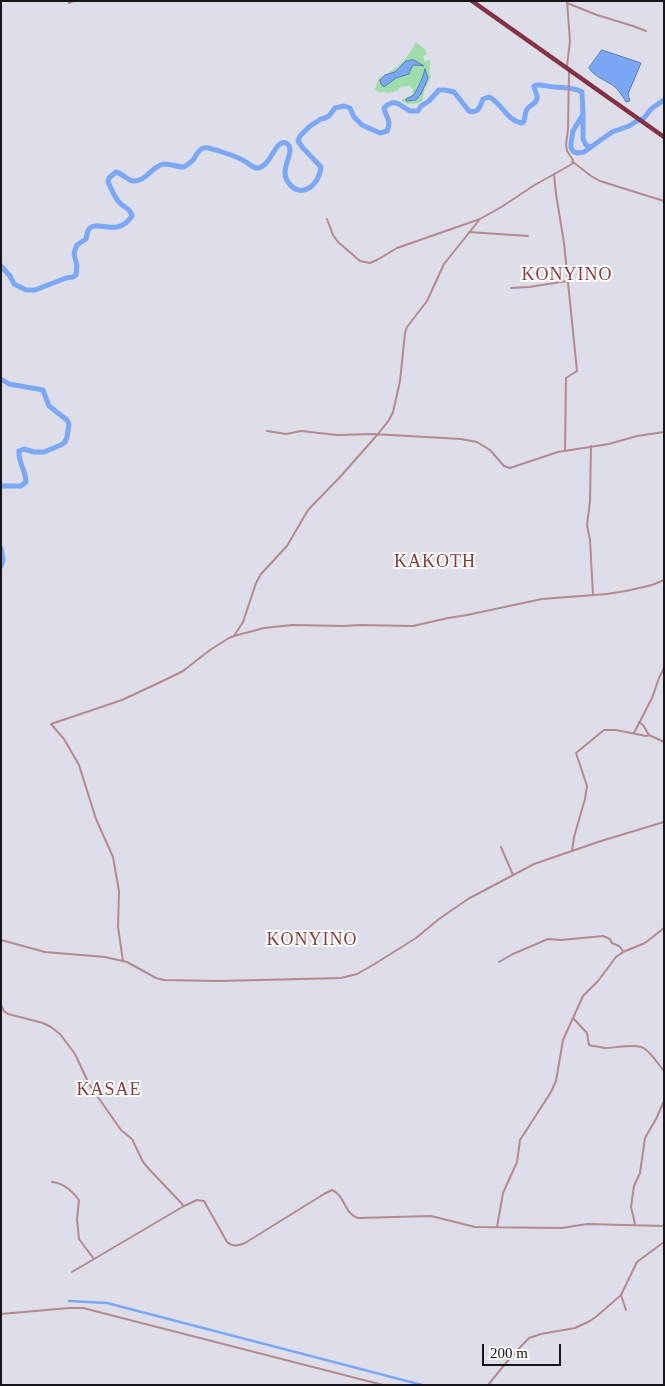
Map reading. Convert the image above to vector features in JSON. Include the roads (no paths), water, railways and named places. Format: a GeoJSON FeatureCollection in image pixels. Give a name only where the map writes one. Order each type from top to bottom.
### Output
{"type":"FeatureCollection","features":[{"type":"Feature","properties":{"kind":"highway"},"geometry":{"type":"LineString","coordinates":[[472,1],[664,137]]}},
{"type":"Feature","properties":{"kind":"street"},"geometry":{"type":"LineString","coordinates":[[69,3],[73,1]]}},
{"type":"Feature","properties":{"kind":"street"},"geometry":{"type":"LineString","coordinates":[[646,31],[597,15],[567,2],[570,41],[566,148],[573,162],[600,181],[664,201]]}},
{"type":"Feature","properties":{"kind":"street"},"geometry":{"type":"LineString","coordinates":[[327,219],[338,242],[360,261],[370,263],[398,248],[480,219],[573,162]]}},
{"type":"Feature","properties":{"kind":"street"},"geometry":{"type":"LineString","coordinates":[[554,175],[564,242],[577,371],[566,378],[565,451]]}},
{"type":"Feature","properties":{"kind":"street"},"geometry":{"type":"LineString","coordinates":[[234,636],[242,622],[261,574],[287,546],[308,510],[378,434],[393,412],[402,373],[403,340],[407,327],[427,300],[444,264],[480,219]]}},
{"type":"Feature","properties":{"kind":"street"},"geometry":{"type":"LineString","coordinates":[[469,232],[528,236]]}},
{"type":"Feature","properties":{"kind":"street"},"geometry":{"type":"LineString","coordinates":[[511,288],[567,281]]}},
{"type":"Feature","properties":{"kind":"street"},"geometry":{"type":"LineString","coordinates":[[267,431],[286,434],[301,430],[336,435],[378,434],[461,439],[477,442],[490,450],[504,466],[510,468],[552,454],[664,432]]}},
{"type":"Feature","properties":{"kind":"street"},"geometry":{"type":"LineString","coordinates":[[591,446],[590,501],[587,525],[590,540],[593,595]]}},
{"type":"Feature","properties":{"kind":"street"},"geometry":{"type":"LineString","coordinates":[[123,961],[118,927],[119,891],[113,857],[96,819],[79,765],[64,739],[51,724],[122,700],[183,671],[229,638],[264,628],[292,625],[413,626],[542,599],[626,591],[664,580]]}},
{"type":"Feature","properties":{"kind":"street"},"geometry":{"type":"LineString","coordinates":[[634,733],[652,698],[658,678],[664,668]]}},
{"type":"Feature","properties":{"kind":"street"},"geometry":{"type":"LineString","coordinates":[[639,722],[649,735]]}},
{"type":"Feature","properties":{"kind":"street"},"geometry":{"type":"LineString","coordinates":[[572,851],[574,835],[587,786],[576,753],[604,730],[649,735],[664,742]]}},
{"type":"Feature","properties":{"kind":"street"},"geometry":{"type":"LineString","coordinates":[[1,940],[45,952],[123,961],[156,978],[164,980],[219,981],[348,977],[402,948],[458,905],[534,864],[664,822]]}},
{"type":"Feature","properties":{"kind":"street"},"geometry":{"type":"LineString","coordinates":[[502,847],[512,875]]}},
{"type":"Feature","properties":{"kind":"street"},"geometry":{"type":"LineString","coordinates":[[497,1228],[504,1193],[517,1162],[520,1140],[556,1081],[562,1040],[583,996],[623,952],[645,943],[664,928]]}},
{"type":"Feature","properties":{"kind":"street"},"geometry":{"type":"LineString","coordinates":[[500,962],[513,954],[548,939],[561,940],[603,936],[610,939],[623,952]]}},
{"type":"Feature","properties":{"kind":"street"},"geometry":{"type":"LineString","coordinates":[[1,1005],[8,1014],[42,1023],[60,1034],[75,1054],[89,1084],[121,1130],[132,1139],[148,1170],[184,1206]]}},
{"type":"Feature","properties":{"kind":"street"},"geometry":{"type":"LineString","coordinates":[[573,1018],[587,1033],[589,1046],[607,1048],[622,1046],[641,1047],[654,1058],[664,1071]]}},
{"type":"Feature","properties":{"kind":"street"},"geometry":{"type":"LineString","coordinates":[[635,1224],[631,1207],[634,1186],[640,1173],[645,1138],[664,1101]]}},
{"type":"Feature","properties":{"kind":"street"},"geometry":{"type":"LineString","coordinates":[[52,1182],[57,1182],[73,1192],[79,1200],[77,1219],[79,1239],[94,1259]]}},
{"type":"Feature","properties":{"kind":"street"},"geometry":{"type":"LineString","coordinates":[[72,1272],[197,1200],[204,1201],[227,1242],[235,1246],[245,1243],[332,1190],[338,1193],[354,1217],[431,1216],[465,1226],[497,1228],[562,1228],[586,1224],[664,1226]]}},
{"type":"Feature","properties":{"kind":"street"},"geometry":{"type":"LineString","coordinates":[[488,1385],[529,1338],[582,1325],[596,1316],[621,1295],[637,1262],[664,1242]]}},
{"type":"Feature","properties":{"kind":"street"},"geometry":{"type":"LineString","coordinates":[[621,1295],[626,1310]]}},
{"type":"Feature","properties":{"kind":"street"},"geometry":{"type":"LineString","coordinates":[[1,1314],[83,1308],[383,1385]]}},
{"type":"Feature","properties":{"kind":"water"},"geometry":{"type":"Polygon","coordinates":[[[602,50],[641,63],[628,94],[630,101],[626,102],[614,87],[595,75],[589,68],[602,50]]]}},
{"type":"Feature","properties":{"kind":"water"},"geometry":{"type":"Polygon","coordinates":[[[414,60],[424,66],[412,66],[409,74],[396,78],[384,87],[381,84],[380,80],[385,75],[395,72],[406,61],[414,60]]]}},
{"type":"Feature","properties":{"kind":"water"},"geometry":{"type":"Polygon","coordinates":[[[425,69],[428,78],[421,94],[416,100],[406,101],[406,99],[414,95],[422,80],[425,69]]]}},
{"type":"Feature","properties":{"kind":"waterway"},"geometry":{"type":"LineString","coordinates":[[1,266],[14,284],[26,290],[35,290],[73,277],[76,275],[77,266],[75,250],[77,245],[86,239],[89,229],[94,226],[120,226],[126,223],[132,216],[130,211],[115,197],[108,182],[109,178],[116,172],[133,181],[142,179],[160,165],[184,167],[203,148],[232,155],[256,168],[265,164],[279,145],[286,143],[290,150],[285,171],[288,182],[293,188],[298,190],[309,188],[317,179],[321,167],[298,141],[300,136],[310,126],[329,116],[335,108],[344,106],[350,108],[354,117],[362,125],[380,133],[387,131],[389,121],[384,108],[391,103],[400,105],[410,111],[418,111],[439,90],[445,90],[454,92],[469,111],[472,112],[479,109],[483,99],[489,97],[498,103],[512,119],[522,123],[527,109],[537,99],[534,86],[572,88],[582,92],[583,114],[573,131],[571,143],[571,148],[574,152],[578,153],[584,152],[612,132],[644,118],[651,109],[664,100]]}},
{"type":"Feature","properties":{"kind":"waterway"},"geometry":{"type":"LineString","coordinates":[[583,117],[583,139],[586,145],[591,147]]}},
{"type":"Feature","properties":{"kind":"waterway"},"geometry":{"type":"LineString","coordinates":[[1,379],[9,384],[43,390],[49,406],[67,420],[69,424],[67,437],[61,445],[44,452],[24,449],[19,451],[26,482],[21,486],[1,486]]}},
{"type":"Feature","properties":{"kind":"waterway"},"geometry":{"type":"LineString","coordinates":[[1,548],[3,560],[1,566]]}},
{"type":"Feature","properties":{"kind":"waterway"},"geometry":{"type":"LineString","coordinates":[[69,1301],[107,1303],[422,1385]]}},
{"type":"Feature","properties":{"kind":"district","name":"KONYINO"},"geometry":{"type":"Point","coordinates":[567,275]}},
{"type":"Feature","properties":{"kind":"district","name":"KAKOTH"},"geometry":{"type":"Point","coordinates":[435,562]}},
{"type":"Feature","properties":{"kind":"district","name":"KONYINO"},"geometry":{"type":"Point","coordinates":[312,940]}},
{"type":"Feature","properties":{"kind":"district","name":"KASAE"},"geometry":{"type":"Point","coordinates":[109,1090]}}]}
